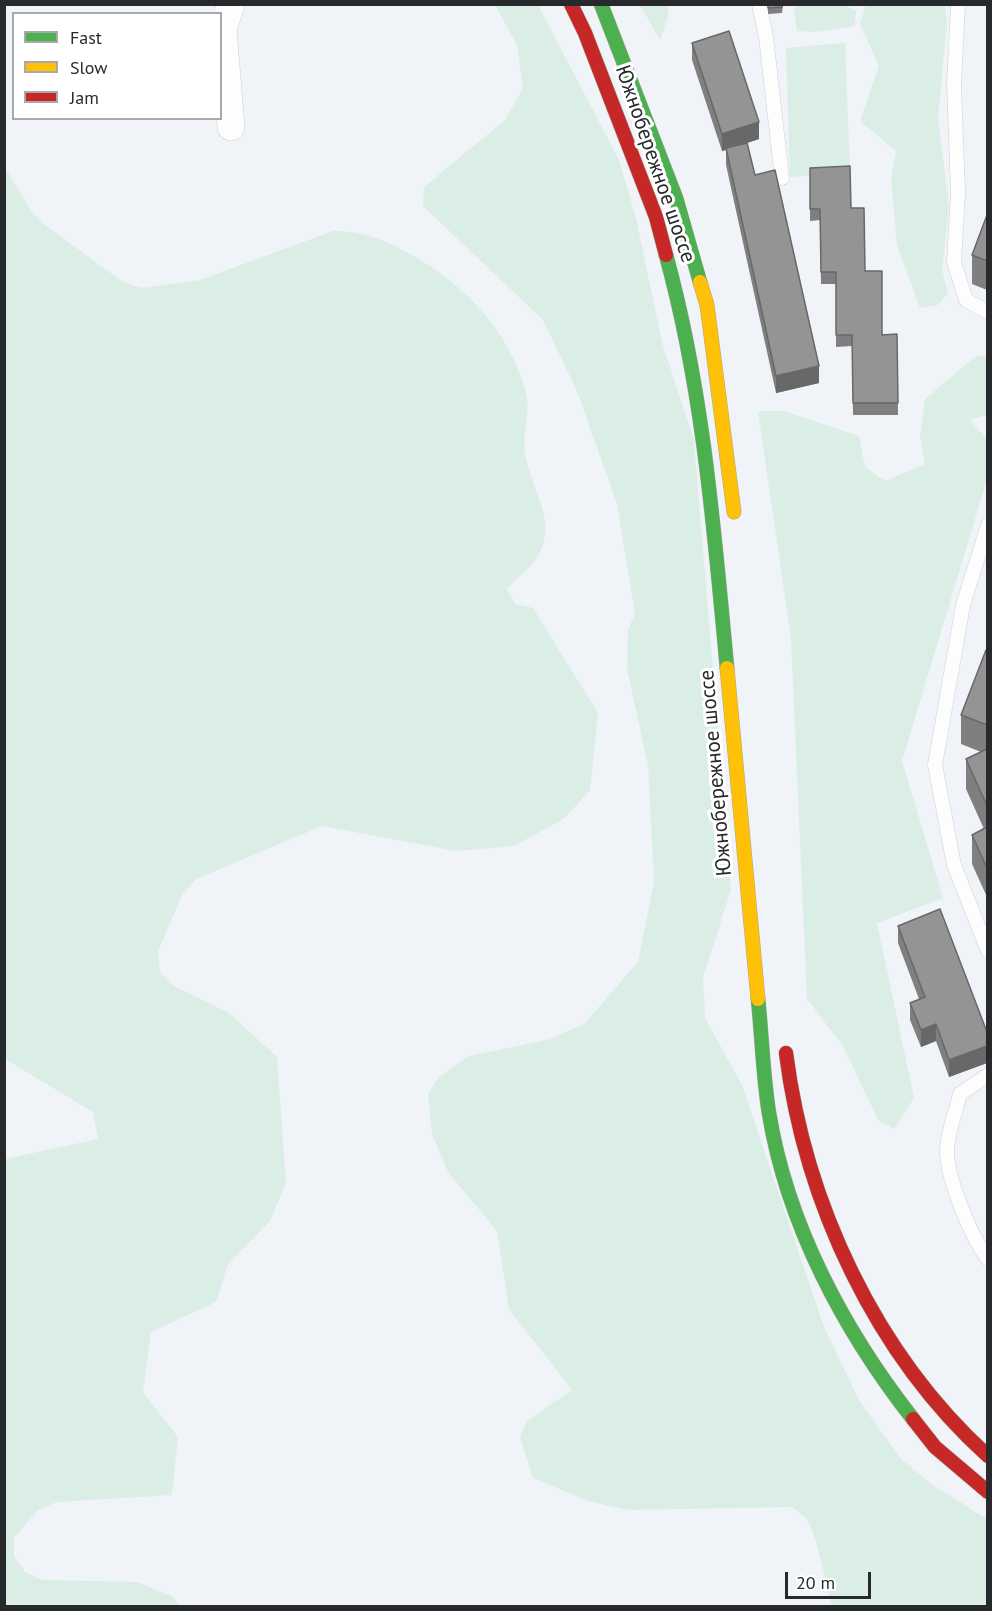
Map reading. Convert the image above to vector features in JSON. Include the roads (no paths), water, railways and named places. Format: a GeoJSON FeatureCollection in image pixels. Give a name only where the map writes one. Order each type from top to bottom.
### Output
{"type":"FeatureCollection","features":[{"type":"Feature","properties":{"kind":"highway","name":"Южнобережное шоссе"},"geometry":{"type":"LineString","coordinates":[[571,4],[585,33],[656,217],[686,324],[701,425],[720,593],[769,1113],[791,1202],[826,1284],[887,1386],[935,1447],[987,1492]]}},
{"type":"Feature","properties":{"kind":"highway","name":"Южнобережное шоссе"},"geometry":{"type":"LineString","coordinates":[[601,4],[676,198],[707,305],[722,406],[736,529]]}},
{"type":"Feature","properties":{"kind":"highway"},"geometry":{"type":"LineString","coordinates":[[784,1036],[790,1095],[812,1183],[848,1265],[908,1368],[955,1428],[987,1456]]}},
{"type":"Feature","properties":{"kind":"street"},"geometry":{"type":"LineString","coordinates":[[231,4],[223,30],[231,127]]}},
{"type":"Feature","properties":{"kind":"lane"},"geometry":{"type":"LineString","coordinates":[[759,4],[766,37],[782,178]]}},
{"type":"Feature","properties":{"kind":"lane"},"geometry":{"type":"LineString","coordinates":[[958,4],[954,84],[958,193],[954,262],[966,300],[987,312]]}},
{"type":"Feature","properties":{"kind":"lane"},"geometry":{"type":"LineString","coordinates":[[987,525],[963,605],[935,765],[954,865],[987,951]]}},
{"type":"Feature","properties":{"kind":"lane"},"geometry":{"type":"LineString","coordinates":[[987,1075],[960,1094],[947,1150],[957,1197],[975,1242],[987,1259]]}}]}
